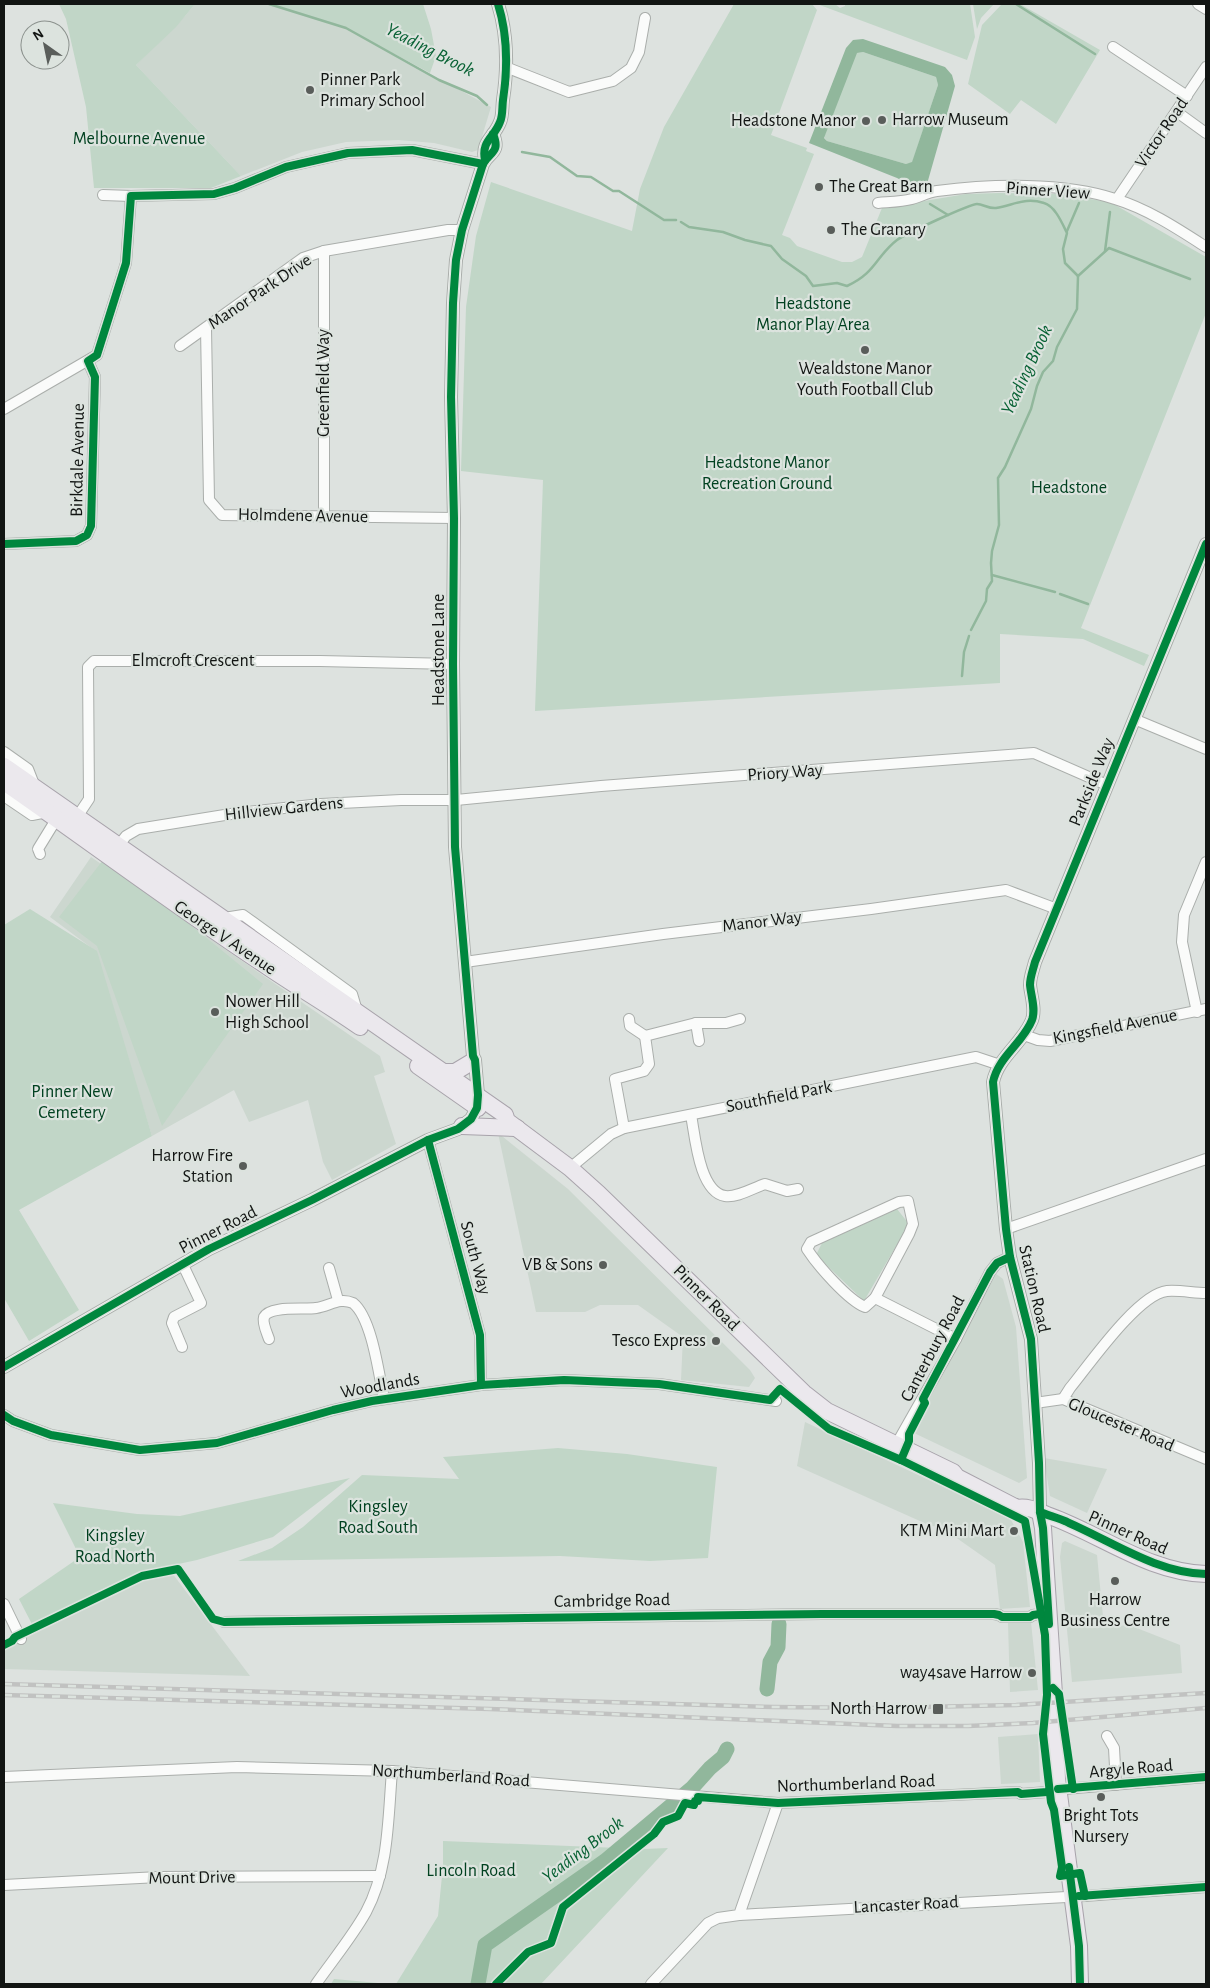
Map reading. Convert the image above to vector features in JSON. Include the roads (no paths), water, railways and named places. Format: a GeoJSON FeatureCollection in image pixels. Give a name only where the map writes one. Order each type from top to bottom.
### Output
{"type":"FeatureCollection","features":[{"type":"Feature","properties":{"kind":"main road","name":"George V Avenue"},"geometry":{"type":"LineString","coordinates":[[4,766],[224,918],[270,959],[357,1025],[473,1098]]}},
{"type":"Feature","properties":{"kind":"main road","name":"George V Avenue"},"geometry":{"type":"LineString","coordinates":[[4,782],[108,857],[358,1012],[445,1072],[473,1098]]}},
{"type":"Feature","properties":{"kind":"main road"},"geometry":{"type":"LineString","coordinates":[[445,1072],[455,1072],[471,1060]]}},
{"type":"Feature","properties":{"kind":"main road","name":"Pinner Road"},"geometry":{"type":"LineString","coordinates":[[473,1098],[504,1114],[512,1125],[570,1168],[626,1219],[804,1393],[827,1411],[953,1472],[957,1477],[1017,1508],[1032,1510],[1070,1523],[1147,1560],[1172,1569],[1206,1574]]}},
{"type":"Feature","properties":{"kind":"main road"},"geometry":{"type":"LineString","coordinates":[[457,1128],[512,1125]]}},
{"type":"Feature","properties":{"kind":"main road","name":"Station Road"},"geometry":{"type":"LineString","coordinates":[[1032,1510],[1043,1528],[1040,1614],[1054,1694],[1054,1789],[1073,1896],[1079,1946],[1080,1984]]}},
{"type":"Feature","properties":{"kind":"street","name":"Headstone Lane"},"geometry":{"type":"LineString","coordinates":[[473,1098],[465,962],[455,847],[454,518],[451,397],[453,303],[456,260],[462,230],[484,162],[492,155],[496,144],[494,134],[501,121],[508,68],[506,44],[498,4]]}},
{"type":"Feature","properties":{"kind":"street"},"geometry":{"type":"LineString","coordinates":[[1198,4],[1206,9]]}},
{"type":"Feature","properties":{"kind":"street"},"geometry":{"type":"LineString","coordinates":[[508,68],[569,92],[613,81],[631,68],[639,52],[645,18]]}},
{"type":"Feature","properties":{"kind":"street"},"geometry":{"type":"LineString","coordinates":[[1113,47],[1187,96]]}},
{"type":"Feature","properties":{"kind":"street","name":"Victor Road"},"geometry":{"type":"LineString","coordinates":[[1118,199],[1206,68]]}},
{"type":"Feature","properties":{"kind":"street"},"geometry":{"type":"LineString","coordinates":[[1177,112],[1206,133]]}},
{"type":"Feature","properties":{"kind":"street"},"geometry":{"type":"LineString","coordinates":[[104,195],[214,194],[235,188],[286,167],[348,153],[412,150],[484,162]]}},
{"type":"Feature","properties":{"kind":"street","name":"Pinner View"},"geometry":{"type":"LineString","coordinates":[[878,203],[912,199],[934,191],[1010,187],[1067,188],[1118,199],[1162,220],[1206,247]]}},
{"type":"Feature","properties":{"kind":"street"},"geometry":{"type":"LineString","coordinates":[[4,409],[97,355],[126,263],[131,196]]}},
{"type":"Feature","properties":{"kind":"street","name":"Manor Park Drive"},"geometry":{"type":"LineString","coordinates":[[180,346],[303,258],[324,251],[448,230],[462,230]]}},
{"type":"Feature","properties":{"kind":"street","name":"Greenfield Way"},"geometry":{"type":"LineString","coordinates":[[324,251],[324,516]]}},
{"type":"Feature","properties":{"kind":"street","name":"Holmdene Avenue"},"geometry":{"type":"LineString","coordinates":[[206,328],[209,500],[222,515],[454,518]]}},
{"type":"Feature","properties":{"kind":"street","name":"Birkdale Avenue"},"geometry":{"type":"LineString","coordinates":[[4,544],[76,542],[87,535],[92,526],[95,377],[88,360]]}},
{"type":"Feature","properties":{"kind":"street","name":"Parkside Way"},"geometry":{"type":"LineString","coordinates":[[1024,1035],[1034,1011],[1030,984],[1032,972],[1206,544]]}},
{"type":"Feature","properties":{"kind":"street","name":"Elmcroft Crescent"},"geometry":{"type":"LineString","coordinates":[[77,817],[89,799],[88,667],[94,661],[320,661],[453,664]]}},
{"type":"Feature","properties":{"kind":"street"},"geometry":{"type":"LineString","coordinates":[[1134,719],[1206,749]]}},
{"type":"Feature","properties":{"kind":"street","name":"George V Avenue"},"geometry":{"type":"LineString","coordinates":[[4,752],[28,769],[35,788]]}},
{"type":"Feature","properties":{"kind":"street","name":"Priory Way"},"geometry":{"type":"LineString","coordinates":[[456,800],[602,786],[1034,753],[1107,785]]}},
{"type":"Feature","properties":{"kind":"street","name":"George V Avenue"},"geometry":{"type":"LineString","coordinates":[[4,796],[32,815],[52,815]]}},
{"type":"Feature","properties":{"kind":"street","name":"Hillview Gardens"},"geometry":{"type":"LineString","coordinates":[[119,845],[126,836],[138,829],[237,813],[321,804],[401,800],[456,800]]}},
{"type":"Feature","properties":{"kind":"street"},"geometry":{"type":"LineString","coordinates":[[40,854],[38,849],[52,815]]}},
{"type":"Feature","properties":{"kind":"street"},"geometry":{"type":"LineString","coordinates":[[1202,1010],[1182,942],[1184,915],[1206,862]]}},
{"type":"Feature","properties":{"kind":"street","name":"Manor Way"},"geometry":{"type":"LineString","coordinates":[[465,962],[663,934],[871,909],[1006,890],[1057,910]]}},
{"type":"Feature","properties":{"kind":"street","name":"George V Avenue"},"geometry":{"type":"LineString","coordinates":[[224,918],[243,915],[352,994],[358,1012]]}},
{"type":"Feature","properties":{"kind":"street","name":"Kingsfield Avenue"},"geometry":{"type":"LineString","coordinates":[[1024,1035],[1038,1040],[1050,1041],[1202,1010]]}},
{"type":"Feature","properties":{"kind":"street"},"geometry":{"type":"LineString","coordinates":[[629,1019],[630,1026],[646,1036],[696,1023],[726,1023],[740,1019]]}},
{"type":"Feature","properties":{"kind":"street"},"geometry":{"type":"LineString","coordinates":[[696,1023],[699,1041]]}},
{"type":"Feature","properties":{"kind":"street","name":"Station Road"},"geometry":{"type":"LineString","coordinates":[[1024,1035],[1000,1065],[995,1073],[993,1082],[1010,1257],[1030,1328],[1035,1403],[1032,1510]]}},
{"type":"Feature","properties":{"kind":"street"},"geometry":{"type":"LineString","coordinates":[[624,1128],[615,1079],[644,1072],[649,1064],[646,1036]]}},
{"type":"Feature","properties":{"kind":"street","name":"Southfield Park"},"geometry":{"type":"LineString","coordinates":[[570,1168],[610,1134],[624,1128],[976,1057],[1000,1065]]}},
{"type":"Feature","properties":{"kind":"street"},"geometry":{"type":"LineString","coordinates":[[457,1128],[454,1125],[465,1114],[473,1098]]}},
{"type":"Feature","properties":{"kind":"street"},"geometry":{"type":"LineString","coordinates":[[690,1115],[703,1176],[714,1190],[723,1196],[734,1196],[765,1184],[787,1191],[798,1189]]}},
{"type":"Feature","properties":{"kind":"street","name":"Pinner Road"},"geometry":{"type":"LineString","coordinates":[[4,1367],[209,1249],[312,1200],[428,1140],[457,1128]]}},
{"type":"Feature","properties":{"kind":"street","name":"South Way"},"geometry":{"type":"LineString","coordinates":[[428,1140],[480,1335],[481,1385]]}},
{"type":"Feature","properties":{"kind":"street"},"geometry":{"type":"LineString","coordinates":[[1006,1229],[1206,1159]]}},
{"type":"Feature","properties":{"kind":"street"},"geometry":{"type":"LineString","coordinates":[[908,1201],[913,1224],[875,1298],[866,1307],[856,1303],[807,1249],[810,1242],[899,1202],[908,1201]]}},
{"type":"Feature","properties":{"kind":"street","name":"Canterbury Road"},"geometry":{"type":"LineString","coordinates":[[896,1445],[956,1339],[990,1272],[997,1262],[1010,1257]]}},
{"type":"Feature","properties":{"kind":"street"},"geometry":{"type":"LineString","coordinates":[[182,1348],[172,1322],[174,1317],[201,1303],[183,1265]]}},
{"type":"Feature","properties":{"kind":"street"},"geometry":{"type":"LineString","coordinates":[[329,1268],[338,1300]]}},
{"type":"Feature","properties":{"kind":"street"},"geometry":{"type":"LineString","coordinates":[[1063,1399],[1125,1320],[1153,1296],[1166,1291],[1206,1293]]}},
{"type":"Feature","properties":{"kind":"street"},"geometry":{"type":"LineString","coordinates":[[875,1298],[956,1339]]}},
{"type":"Feature","properties":{"kind":"street"},"geometry":{"type":"LineString","coordinates":[[269,1339],[263,1322],[269,1312],[285,1309],[316,1308],[338,1300],[348,1301],[357,1306],[366,1324],[384,1399]]}},
{"type":"Feature","properties":{"kind":"street","name":"Woodlands"},"geometry":{"type":"LineString","coordinates":[[4,1415],[13,1421],[51,1434],[140,1450],[216,1444],[333,1410],[384,1399],[481,1385],[564,1380],[659,1384],[762,1393],[776,1401]]}},
{"type":"Feature","properties":{"kind":"street","name":"Gloucester Road"},"geometry":{"type":"LineString","coordinates":[[1035,1403],[1063,1399],[1206,1459]]}},
{"type":"Feature","properties":{"kind":"street"},"geometry":{"type":"LineString","coordinates":[[4,1604],[21,1639]]}},
{"type":"Feature","properties":{"kind":"street","name":"Cambridge Road"},"geometry":{"type":"LineString","coordinates":[[224,1622],[822,1614],[999,1615],[1002,1617],[1030,1618],[1040,1614]]}},
{"type":"Feature","properties":{"kind":"street"},"geometry":{"type":"LineString","coordinates":[[1107,1736],[1114,1748],[1116,1785]]}},
{"type":"Feature","properties":{"kind":"street","name":"Northumberland Road"},"geometry":{"type":"LineString","coordinates":[[4,1777],[237,1767],[392,1771],[778,1803],[1018,1792],[1020,1789],[1054,1789]]}},
{"type":"Feature","properties":{"kind":"street"},"geometry":{"type":"LineString","coordinates":[[316,1984],[366,1912],[380,1876],[385,1853],[392,1771]]}},
{"type":"Feature","properties":{"kind":"street","name":"Argyle Road"},"geometry":{"type":"LineString","coordinates":[[1054,1789],[1206,1777]]}},
{"type":"Feature","properties":{"kind":"street"},"geometry":{"type":"LineString","coordinates":[[740,1914],[778,1803]]}},
{"type":"Feature","properties":{"kind":"street","name":"Mount Drive"},"geometry":{"type":"LineString","coordinates":[[4,1885],[159,1877],[380,1876]]}},
{"type":"Feature","properties":{"kind":"street","name":"Lancaster Road"},"geometry":{"type":"LineString","coordinates":[[651,1984],[708,1923],[718,1918],[740,1914],[1206,1887]]}},
{"type":"Feature","properties":{"kind":"waterway","name":"Yeading Brook"},"geometry":{"type":"LineString","coordinates":[[269,4],[346,28],[439,80],[477,96],[487,105]]}},
{"type":"Feature","properties":{"kind":"waterway"},"geometry":{"type":"LineString","coordinates":[[1016,4],[1095,54]]}},
{"type":"Feature","properties":{"kind":"waterway","name":"Yeading Brook"},"geometry":{"type":"LineString","coordinates":[[522,152],[550,157],[577,176],[591,177],[613,191],[619,191],[664,220],[676,220]]}},
{"type":"Feature","properties":{"kind":"waterway","name":"Yeading Brook"},"geometry":{"type":"LineString","coordinates":[[681,222],[689,227],[723,232],[745,240],[771,246],[782,259],[806,276],[813,286],[837,283],[847,286],[864,276],[897,240],[972,205],[979,204],[996,208],[1020,202],[1037,201],[1048,205],[1055,211],[1067,233],[1063,249],[1065,263],[1078,276],[1077,309],[1057,347],[1053,361],[1043,372],[1031,409],[1005,467],[998,478],[999,525],[992,551],[992,581],[987,589],[986,601],[971,630]]}},
{"type":"Feature","properties":{"kind":"waterway"},"geometry":{"type":"LineString","coordinates":[[1067,231],[1079,203]]}},
{"type":"Feature","properties":{"kind":"waterway","name":"Yeading Brook"},"geometry":{"type":"LineString","coordinates":[[930,204],[948,215]]}},
{"type":"Feature","properties":{"kind":"waterway"},"geometry":{"type":"LineString","coordinates":[[1105,251],[1110,212]]}},
{"type":"Feature","properties":{"kind":"waterway"},"geometry":{"type":"LineString","coordinates":[[1078,276],[1109,248],[1190,279]]}},
{"type":"Feature","properties":{"kind":"waterway"},"geometry":{"type":"LineString","coordinates":[[992,575],[1055,592]]}},
{"type":"Feature","properties":{"kind":"waterway"},"geometry":{"type":"LineString","coordinates":[[1060,594],[1088,604]]}},
{"type":"Feature","properties":{"kind":"waterway","name":"Yeading Brook"},"geometry":{"type":"LineString","coordinates":[[962,676],[964,652],[969,636]]}},
{"type":"Feature","properties":{"kind":"waterway","name":"Yeading Brook"},"geometry":{"type":"LineString","coordinates":[[767,1689],[770,1662],[778,1647],[779,1624]]}},
{"type":"Feature","properties":{"kind":"waterway","name":"Yeading Brook"},"geometry":{"type":"LineString","coordinates":[[478,1984],[485,1945],[605,1861],[692,1788],[723,1757],[727,1749]]}},
{"type":"Feature","properties":{"kind":"railway"},"geometry":{"type":"LineString","coordinates":[[4,1684],[774,1707],[877,1708],[1016,1705],[1206,1693]]}},
{"type":"Feature","properties":{"kind":"railway"},"geometry":{"type":"LineString","coordinates":[[4,1695],[490,1709],[897,1726],[968,1726],[1033,1723],[1206,1708]]}},
{"type":"Feature","properties":{"kind":"place","name":"Pinner Park Primary School"},"geometry":{"type":"Point","coordinates":[310,90]}},
{"type":"Feature","properties":{"kind":"place","name":"Harrow Museum"},"geometry":{"type":"Point","coordinates":[882,120]}},
{"type":"Feature","properties":{"kind":"place","name":"Headstone Manor"},"geometry":{"type":"Point","coordinates":[866,121]}},
{"type":"Feature","properties":{"kind":"place","name":"The Great Barn"},"geometry":{"type":"Point","coordinates":[819,187]}},
{"type":"Feature","properties":{"kind":"place","name":"The Granary"},"geometry":{"type":"Point","coordinates":[831,230]}},
{"type":"Feature","properties":{"kind":"place","name":"Wealdstone Manor Youth Football Club"},"geometry":{"type":"Point","coordinates":[865,350]}},
{"type":"Feature","properties":{"kind":"place","name":"Nower Hill High School"},"geometry":{"type":"Point","coordinates":[215,1012]}},
{"type":"Feature","properties":{"kind":"place","name":"Harrow Fire Station"},"geometry":{"type":"Point","coordinates":[243,1166]}},
{"type":"Feature","properties":{"kind":"place","name":"VB & Sons"},"geometry":{"type":"Point","coordinates":[603,1265]}},
{"type":"Feature","properties":{"kind":"place","name":"Tesco Express"},"geometry":{"type":"Point","coordinates":[716,1341]}},
{"type":"Feature","properties":{"kind":"place","name":"KTM Mini Mart"},"geometry":{"type":"Point","coordinates":[1014,1531]}},
{"type":"Feature","properties":{"kind":"place","name":"Harrow Business Centre"},"geometry":{"type":"Point","coordinates":[1115,1581]}},
{"type":"Feature","properties":{"kind":"place","name":"way4save Harrow"},"geometry":{"type":"Point","coordinates":[1032,1673]}},
{"type":"Feature","properties":{"kind":"place","name":"North Harrow"},"geometry":{"type":"Point","coordinates":[938,1709]}},
{"type":"Feature","properties":{"kind":"place","name":"Bright Tots Nursery"},"geometry":{"type":"Point","coordinates":[1101,1797]}},
{"type":"Feature","properties":{"kind":"park label","name":"Melbourne Avenue"},"geometry":{"type":"Point","coordinates":[139,139]}},
{"type":"Feature","properties":{"kind":"park label","name":"Headstone Manor Play Area"},"geometry":{"type":"Point","coordinates":[813,314]}},
{"type":"Feature","properties":{"kind":"park label","name":"Headstone Manor Recreation Ground"},"geometry":{"type":"Point","coordinates":[767,473]}},
{"type":"Feature","properties":{"kind":"park label","name":"Headstone"},"geometry":{"type":"Point","coordinates":[1069,488]}},
{"type":"Feature","properties":{"kind":"park label","name":"Pinner New Cemetery"},"geometry":{"type":"Point","coordinates":[72,1102]}},
{"type":"Feature","properties":{"kind":"park label","name":"Kingsley Road South"},"geometry":{"type":"Point","coordinates":[378,1517]}},
{"type":"Feature","properties":{"kind":"park label","name":"Kingsley Road North"},"geometry":{"type":"Point","coordinates":[115,1546]}},
{"type":"Feature","properties":{"kind":"park label","name":"Lincoln Road"},"geometry":{"type":"Point","coordinates":[471,1871]}}]}
